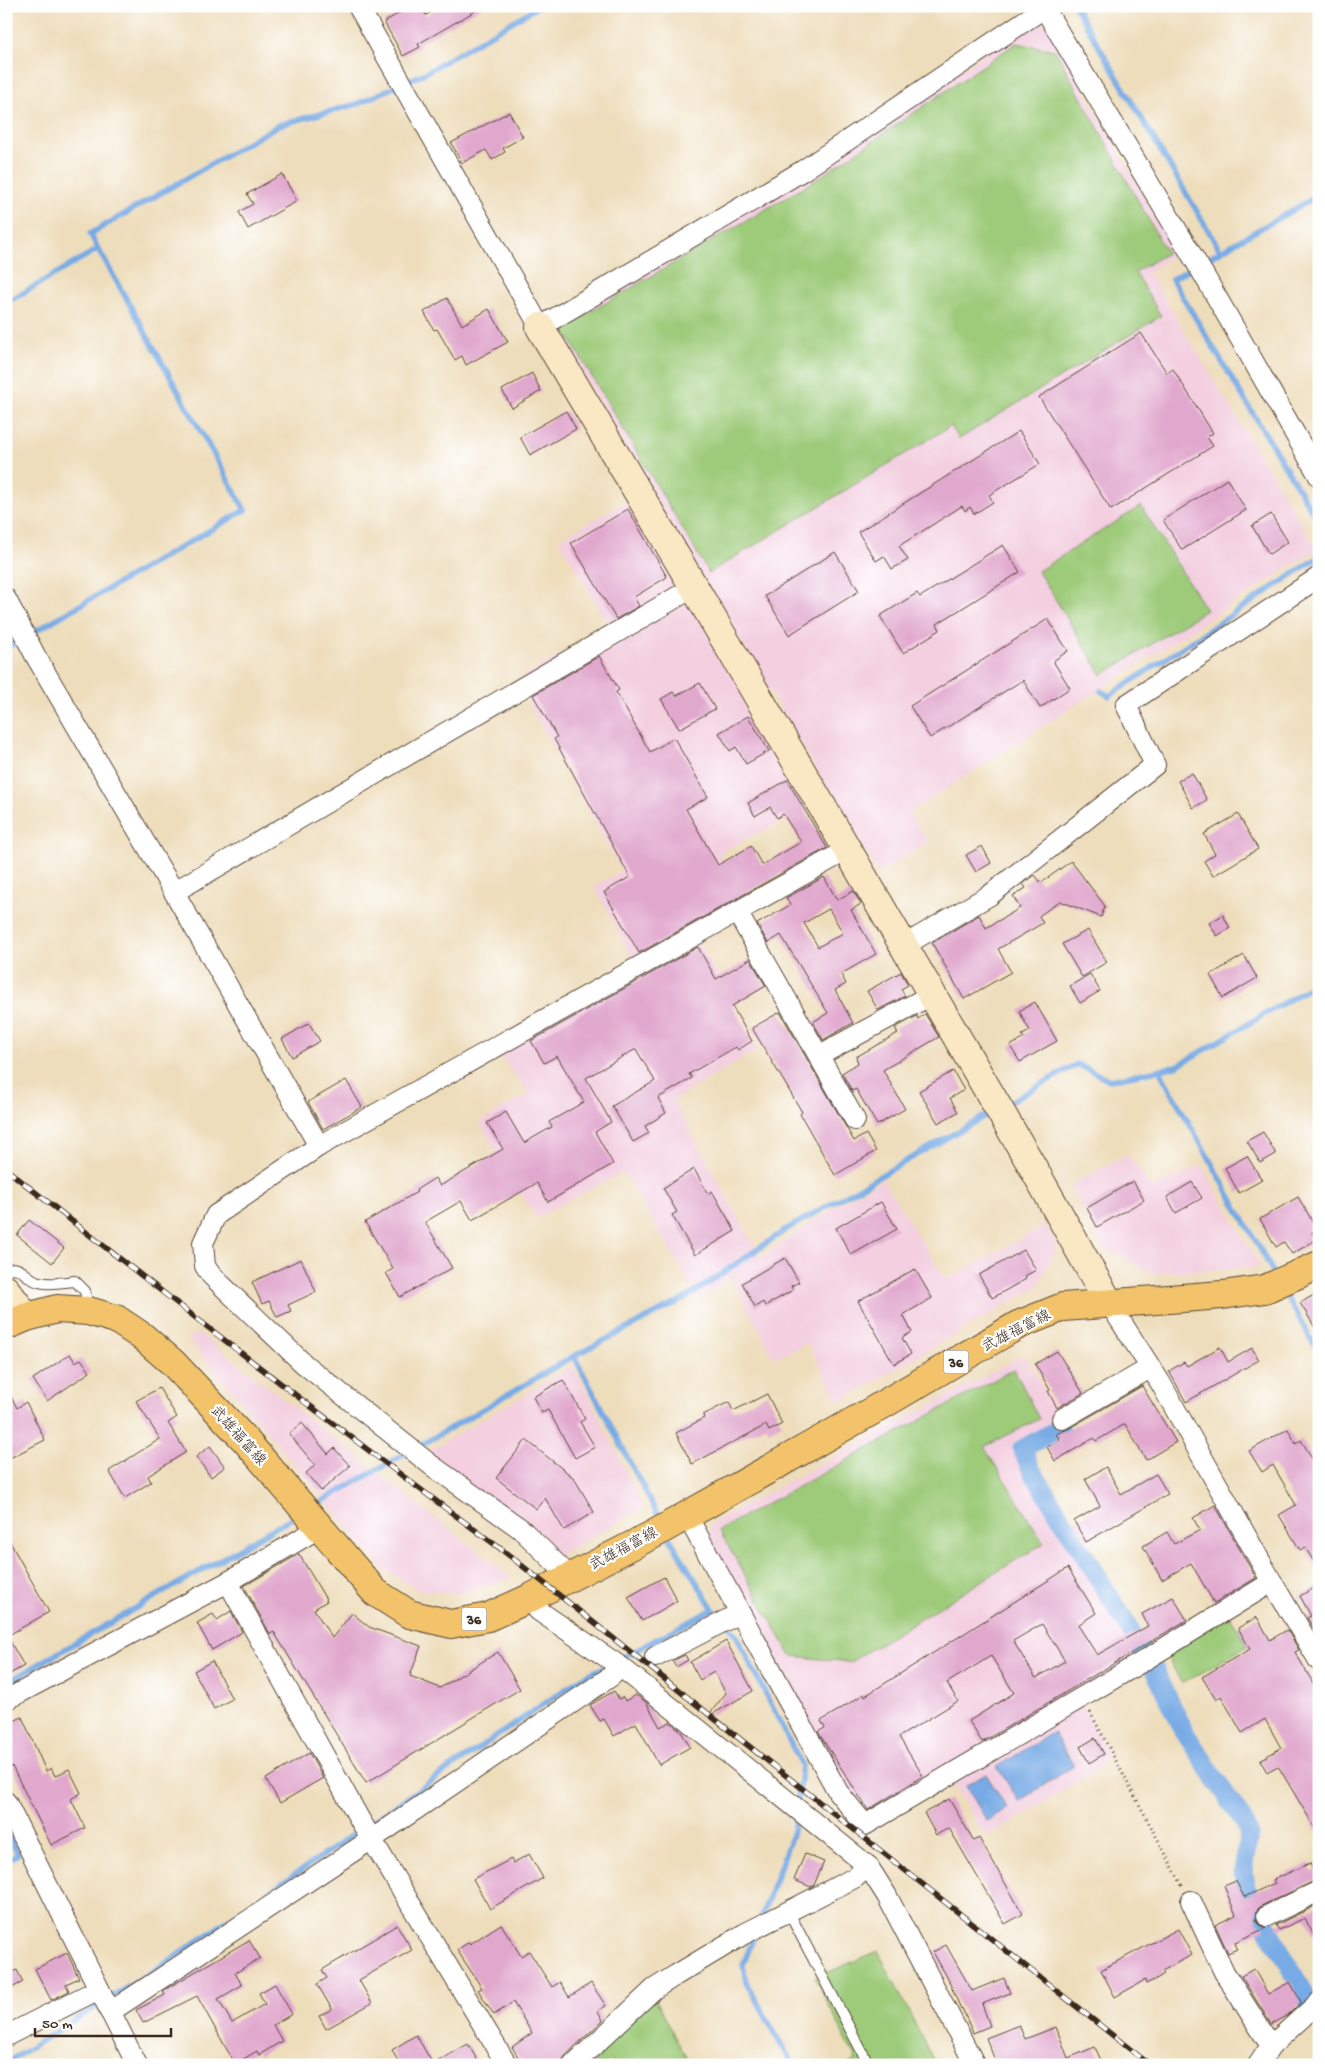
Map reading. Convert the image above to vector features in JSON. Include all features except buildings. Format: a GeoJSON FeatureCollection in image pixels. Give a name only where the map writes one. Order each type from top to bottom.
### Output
{"type":"FeatureCollection","features":[{"type":"Feature","properties":{"kind":"main road","name":"武雄福富線"},"geometry":{"type":"LineString","coordinates":[[16,1321],[57,1309],[88,1310],[116,1319],[143,1337],[173,1363],[246,1441],[375,1592],[409,1614],[451,1624],[488,1617],[528,1599],[671,1523],[872,1411],[1018,1326],[1063,1307],[1277,1284],[1319,1264]]}},
{"type":"Feature","properties":{"kind":"street"},"geometry":{"type":"LineString","coordinates":[[358,6],[540,327],[694,587],[1109,1303],[1155,1375],[1319,1661]]}},
{"type":"Feature","properties":{"kind":"street"},"geometry":{"type":"LineString","coordinates":[[540,327],[802,171],[1045,7],[1205,277],[1319,476]]}},
{"type":"Feature","properties":{"kind":"street"},"geometry":{"type":"LineString","coordinates":[[903,946],[990,895],[1155,765],[1126,705],[1319,577]]}},
{"type":"Feature","properties":{"kind":"street"},"geometry":{"type":"LineString","coordinates":[[174,892],[694,587]]}},
{"type":"Feature","properties":{"kind":"street"},"geometry":{"type":"LineString","coordinates":[[6,599],[26,637],[319,1146]]}},
{"type":"Feature","properties":{"kind":"street"},"geometry":{"type":"LineString","coordinates":[[570,1576],[521,1529],[431,1464],[304,1364],[211,1275],[205,1266],[203,1243],[216,1215],[319,1146],[847,850]]}},
{"type":"Feature","properties":{"kind":"street"},"geometry":{"type":"LineString","coordinates":[[737,912],[820,1055],[854,1120]]}},
{"type":"Feature","properties":{"kind":"street"},"geometry":{"type":"LineString","coordinates":[[820,1055],[931,994]]}},
{"type":"Feature","properties":{"kind":"street"},"geometry":{"type":"LineString","coordinates":[[6,1290],[16,1321]]}},
{"type":"Feature","properties":{"kind":"street"},"geometry":{"type":"LineString","coordinates":[[1062,1419],[1155,1375]]}},
{"type":"Feature","properties":{"kind":"street"},"geometry":{"type":"LineString","coordinates":[[6,1700],[228,1582],[312,1518]]}},
{"type":"Feature","properties":{"kind":"street"},"geometry":{"type":"LineString","coordinates":[[671,1523],[736,1614],[838,1792],[865,1825],[1140,1663],[1272,1582]]}},
{"type":"Feature","properties":{"kind":"street"},"geometry":{"type":"LineString","coordinates":[[228,1582],[507,2065]]}},
{"type":"Feature","properties":{"kind":"street"},"geometry":{"type":"LineString","coordinates":[[528,1599],[539,1611],[614,1662],[868,1866],[887,1896],[975,2065]]}},
{"type":"Feature","properties":{"kind":"street"},"geometry":{"type":"LineString","coordinates":[[655,1657],[736,1614]]}},
{"type":"Feature","properties":{"kind":"street"},"geometry":{"type":"LineString","coordinates":[[6,2036],[105,2001],[372,1832],[610,1677],[614,1662]]}},
{"type":"Feature","properties":{"kind":"street"},"geometry":{"type":"LineString","coordinates":[[6,1802],[137,2065]]}},
{"type":"Feature","properties":{"kind":"street"},"geometry":{"type":"LineString","coordinates":[[573,2065],[654,1989],[744,1934],[856,1877],[868,1866]]}},
{"type":"Feature","properties":{"kind":"street"},"geometry":{"type":"LineString","coordinates":[[1267,1916],[1319,1891]]}},
{"type":"Feature","properties":{"kind":"street"},"geometry":{"type":"LineString","coordinates":[[1191,1901],[1224,1972],[1271,2046]]}},
{"type":"Feature","properties":{"kind":"street"},"geometry":{"type":"LineString","coordinates":[[1258,2065],[1271,2046],[1312,2008]]}},
{"type":"Feature","properties":{"kind":"lane"},"geometry":{"type":"LineString","coordinates":[[6,1270],[12,1267],[20,1269],[35,1281],[44,1283],[75,1281],[85,1291],[88,1310]]}},
{"type":"Feature","properties":{"kind":"lane"},"geometry":{"type":"LineString","coordinates":[[780,1916],[869,2065]]}},
{"type":"Feature","properties":{"kind":"path"},"geometry":{"type":"LineString","coordinates":[[1082,1697],[1191,1901]]}},
{"type":"Feature","properties":{"kind":"shaded area"},"geometry":{"type":"Polygon","coordinates":[[[1036,22],[1047,24],[1176,253],[1148,272],[1317,549],[909,813],[928,842],[878,873],[554,326],[1036,22]]]}},
{"type":"Feature","properties":{"kind":"shaded area"},"geometry":{"type":"Polygon","coordinates":[[[631,499],[811,806],[719,853],[745,901],[693,931],[758,1049],[673,1100],[760,1257],[843,1202],[883,1180],[946,1280],[1046,1225],[1057,1246],[1038,1286],[839,1402],[808,1343],[774,1358],[731,1277],[699,1299],[623,1172],[536,1218],[479,1122],[529,1094],[492,1044],[636,963],[594,887],[622,871],[516,681],[609,626],[559,539],[631,499]]]}},
{"type":"Feature","properties":{"kind":"shaded area"},"geometry":{"type":"Polygon","coordinates":[[[1128,1155],[1152,1188],[1202,1165],[1260,1267],[1152,1273],[1102,1247],[1070,1185],[1128,1155]]]}},
{"type":"Feature","properties":{"kind":"shaded area"},"geometry":{"type":"Polygon","coordinates":[[[199,1333],[512,1578],[459,1594],[417,1590],[384,1569],[188,1339],[199,1333]]]}},
{"type":"Feature","properties":{"kind":"shaded area"},"geometry":{"type":"Polygon","coordinates":[[[1024,1355],[1063,1421],[1018,1448],[1028,1470],[1142,1657],[1078,1697],[1109,1754],[1098,1769],[986,1838],[946,1772],[868,1818],[846,1789],[708,1536],[712,1523],[1024,1355]]]}},
{"type":"Feature","properties":{"kind":"shaded area"},"geometry":{"type":"Polygon","coordinates":[[[573,1366],[644,1507],[555,1557],[429,1451],[573,1366]]]}},
{"type":"Feature","properties":{"kind":"green space"},"geometry":{"type":"Polygon","coordinates":[[[1016,43],[1055,50],[1167,253],[1135,272],[1161,316],[959,439],[951,426],[709,573],[563,328],[814,181],[1016,43]]]}},
{"type":"Feature","properties":{"kind":"green space"},"geometry":{"type":"Polygon","coordinates":[[[1141,506],[1206,610],[1102,675],[1038,571],[1141,506]]]}},
{"type":"Feature","properties":{"kind":"green space"},"geometry":{"type":"Polygon","coordinates":[[[1014,1369],[1039,1419],[984,1447],[1044,1543],[850,1662],[791,1656],[719,1530],[1014,1369]]]}},
{"type":"Feature","properties":{"kind":"green space"},"geometry":{"type":"Polygon","coordinates":[[[1230,1615],[1248,1646],[1182,1684],[1165,1652],[1230,1615]]]}},
{"type":"Feature","properties":{"kind":"green space"},"geometry":{"type":"Polygon","coordinates":[[[878,1951],[936,2065],[847,2065],[856,2060],[815,1978],[878,1951]]]}},
{"type":"Feature","properties":{"kind":"green space"},"geometry":{"type":"Polygon","coordinates":[[[655,1998],[690,2065],[613,2065],[610,2060],[604,2065],[598,2065],[592,2056],[655,1998]]]}},
{"type":"Feature","properties":{"kind":"water"},"geometry":{"type":"Polygon","coordinates":[[[1053,1732],[1074,1766],[1019,1801],[997,1767],[1053,1732]]]}},
{"type":"Feature","properties":{"kind":"water"},"geometry":{"type":"Polygon","coordinates":[[[986,1774],[1007,1808],[987,1821],[966,1786],[986,1774]]]}},
{"type":"Feature","properties":{"kind":"waterway"},"geometry":{"type":"LineString","coordinates":[[6,648],[245,510],[90,234],[279,125],[357,104],[425,73],[539,6]]}},
{"type":"Feature","properties":{"kind":"waterway"},"geometry":{"type":"LineString","coordinates":[[1075,6],[1221,252]]}},
{"type":"Feature","properties":{"kind":"waterway"},"geometry":{"type":"LineString","coordinates":[[1319,195],[1172,279],[1319,523]]}},
{"type":"Feature","properties":{"kind":"waterway"},"geometry":{"type":"LineString","coordinates":[[6,303],[98,249]]}},
{"type":"Feature","properties":{"kind":"waterway"},"geometry":{"type":"LineString","coordinates":[[1101,691],[1109,696],[1319,557]]}},
{"type":"Feature","properties":{"kind":"waterway"},"geometry":{"type":"LineString","coordinates":[[1005,1105],[1077,1064],[1110,1080],[1177,1066],[1319,982]]}},
{"type":"Feature","properties":{"kind":"waterway"},"geometry":{"type":"LineString","coordinates":[[1159,1070],[1276,1277]]}},
{"type":"Feature","properties":{"kind":"waterway"},"geometry":{"type":"LineString","coordinates":[[661,1521],[574,1356],[686,1298],[787,1229],[992,1112]]}},
{"type":"Feature","properties":{"kind":"waterway"},"geometry":{"type":"LineString","coordinates":[[1283,1290],[1319,1353]]}},
{"type":"Feature","properties":{"kind":"waterway"},"geometry":{"type":"LineString","coordinates":[[416,1448],[574,1356]]}},
{"type":"Feature","properties":{"kind":"waterway"},"geometry":{"type":"LineString","coordinates":[[1060,1428],[1022,1449],[1031,1469],[1152,1665],[1185,1733],[1243,1820],[1249,1834],[1243,1872],[1245,1886],[1319,2021]]}},
{"type":"Feature","properties":{"kind":"waterway"},"geometry":{"type":"LineString","coordinates":[[312,1507],[408,1452]]}},
{"type":"Feature","properties":{"kind":"waterway"},"geometry":{"type":"LineString","coordinates":[[6,1683],[299,1514]]}},
{"type":"Feature","properties":{"kind":"waterway"},"geometry":{"type":"LineString","coordinates":[[667,1534],[713,1609],[735,1633],[802,1766],[797,1802]]}},
{"type":"Feature","properties":{"kind":"waterway"},"geometry":{"type":"LineString","coordinates":[[618,1660],[713,1609]]}},
{"type":"Feature","properties":{"kind":"waterway"},"geometry":{"type":"LineString","coordinates":[[6,2063],[163,1965],[583,1677],[610,1664]]}},
{"type":"Feature","properties":{"kind":"waterway"},"geometry":{"type":"LineString","coordinates":[[761,1918],[793,1832],[796,1814]]}},
{"type":"Feature","properties":{"kind":"waterway"},"geometry":{"type":"LineString","coordinates":[[6,1831],[18,1854],[6,1862]]}},
{"type":"Feature","properties":{"kind":"waterway"},"geometry":{"type":"LineString","coordinates":[[755,1934],[743,1965],[746,1982],[793,2065]]}},
{"type":"Feature","properties":{"kind":"railway"},"geometry":{"type":"LineString","coordinates":[[6,1169],[128,1266],[501,1549],[1150,2065]]}}]}
